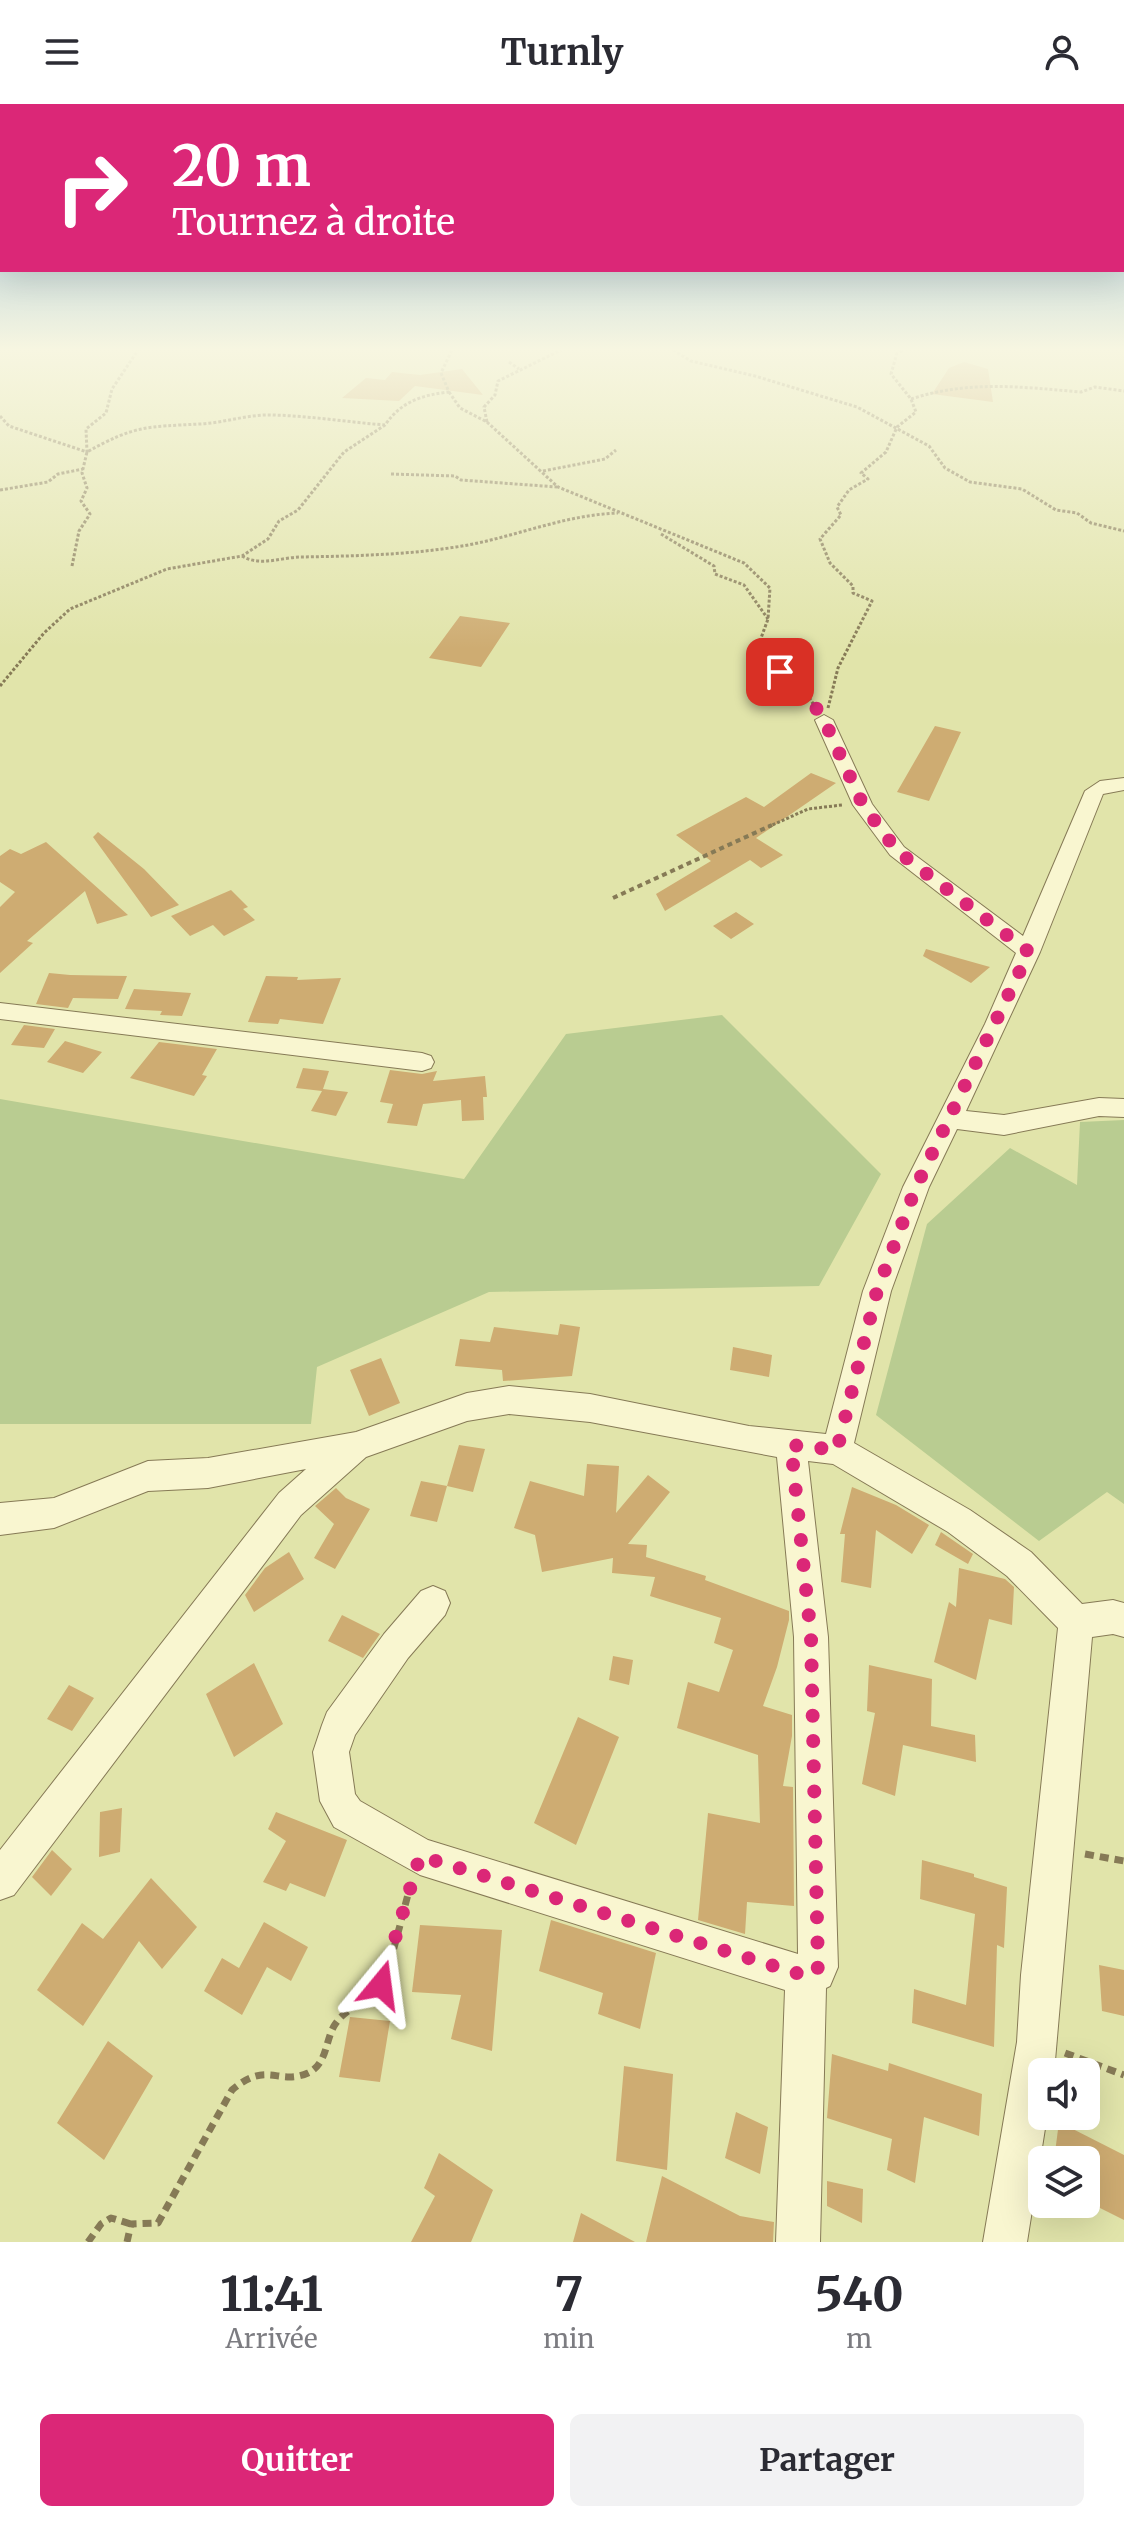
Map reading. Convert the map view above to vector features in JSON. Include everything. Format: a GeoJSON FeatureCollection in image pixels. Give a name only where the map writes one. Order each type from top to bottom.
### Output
{"type":"FeatureCollection","features":[{"type":"Feature","properties":{"kind":"street"},"geometry":{"type":"LineString","coordinates":[[824,720],[863,805],[897,851],[1029,952]]}},
{"type":"Feature","properties":{"kind":"street"},"geometry":{"type":"LineString","coordinates":[[837,1450],[877,1291],[916,1187],[1029,952],[1095,791],[1107,785],[1124,784]]}},
{"type":"Feature","properties":{"kind":"street"},"geometry":{"type":"LineString","coordinates":[[0,1011],[422,1062]]}},
{"type":"Feature","properties":{"kind":"street"},"geometry":{"type":"LineString","coordinates":[[949,1119],[1004,1125],[1099,1107],[1124,1108]]}},
{"type":"Feature","properties":{"kind":"street"},"geometry":{"type":"LineString","coordinates":[[0,1519],[54,1513],[148,1476],[208,1473],[356,1446],[467,1407],[509,1400],[590,1408],[749,1440],[837,1450],[959,1521],[1019,1564],[1076,1622],[1041,1975],[1038,2042],[1005,2242]]}},
{"type":"Feature","properties":{"kind":"street"},"geometry":{"type":"LineString","coordinates":[[433,1603],[396,1646],[340,1725],[331,1752],[338,1801],[347,1814],[420,1856],[806,1976],[816,1972],[811,1637],[791,1445]]}},
{"type":"Feature","properties":{"kind":"street"},"geometry":{"type":"LineString","coordinates":[[0,1881],[269,1528],[290,1504],[356,1446]]}},
{"type":"Feature","properties":{"kind":"street"},"geometry":{"type":"LineString","coordinates":[[1076,1622],[1113,1617],[1124,1620]]}},
{"type":"Feature","properties":{"kind":"street"},"geometry":{"type":"LineString","coordinates":[[798,2242],[806,1976]]}},
{"type":"Feature","properties":{"kind":"path"},"geometry":{"type":"LineString","coordinates":[[80,450],[91,450]]}},
{"type":"Feature","properties":{"kind":"path"},"geometry":{"type":"LineString","coordinates":[[0,686],[36,641],[89,598],[100,598],[167,569],[242,556],[268,539],[279,521],[298,510],[347,450]]}},
{"type":"Feature","properties":{"kind":"path"},"geometry":{"type":"LineString","coordinates":[[518,450],[558,487]]}},
{"type":"Feature","properties":{"kind":"path"},"geometry":{"type":"LineString","coordinates":[[542,471],[605,459],[616,450]]}},
{"type":"Feature","properties":{"kind":"path"},"geometry":{"type":"LineString","coordinates":[[824,720],[838,668],[872,601],[853,593],[853,586],[830,563],[820,539],[841,515],[837,507],[840,498],[854,485],[868,479],[861,473],[887,450]]}},
{"type":"Feature","properties":{"kind":"path"},"geometry":{"type":"LineString","coordinates":[[932,450],[945,468],[970,482],[1022,489],[1056,510],[1077,513],[1091,523],[1124,531]]}},
{"type":"Feature","properties":{"kind":"path"},"geometry":{"type":"LineString","coordinates":[[72,566],[79,531],[90,514],[81,501],[87,488],[83,469],[87,452]]}},
{"type":"Feature","properties":{"kind":"path"},"geometry":{"type":"LineString","coordinates":[[0,490],[48,482],[58,474],[83,469]]}},
{"type":"Feature","properties":{"kind":"path"},"geometry":{"type":"LineString","coordinates":[[391,474],[455,476],[461,480],[558,487],[650,527],[714,566],[715,574],[744,585],[768,619]]}},
{"type":"Feature","properties":{"kind":"path"},"geometry":{"type":"LineString","coordinates":[[242,556],[252,562],[300,557],[347,558],[458,547],[584,514],[622,513]]}},
{"type":"Feature","properties":{"kind":"path"},"geometry":{"type":"LineString","coordinates":[[650,527],[744,563],[770,588],[768,619],[757,649],[758,656],[802,687],[824,720]]}},
{"type":"Feature","properties":{"kind":"path"},"geometry":{"type":"LineString","coordinates":[[613,898],[808,809],[863,805]]}},
{"type":"Feature","properties":{"kind":"path"},"geometry":{"type":"LineString","coordinates":[[1056,1848],[1124,1861]]}},
{"type":"Feature","properties":{"kind":"path"},"geometry":{"type":"LineString","coordinates":[[88,2242],[101,2224],[111,2218],[131,2224],[158,2223],[232,2090],[245,2079],[258,2074],[293,2076],[308,2073],[321,2062],[334,2026],[350,2008],[381,1985],[420,1856]]}},
{"type":"Feature","properties":{"kind":"path"},"geometry":{"type":"LineString","coordinates":[[1038,2042],[1124,2075]]}},
{"type":"Feature","properties":{"kind":"path"},"geometry":{"type":"LineString","coordinates":[[127,2242],[131,2224]]}},
{"type":"Feature","properties":{"kind":"green space"},"geometry":{"type":"Polygon","coordinates":[[[0,450],[1124,450],[1124,2242],[0,2242],[0,450]]]}},
{"type":"Feature","properties":{"kind":"green space"},"geometry":{"type":"Polygon","coordinates":[[[722,1015],[881,1174],[819,1286],[489,1292],[317,1367],[311,1424],[0,1424],[0,1099],[464,1179],[566,1034],[722,1015]]]}},
{"type":"Feature","properties":{"kind":"green space"},"geometry":{"type":"Polygon","coordinates":[[[1124,1120],[1124,1504],[1107,1492],[1039,1541],[876,1415],[927,1224],[1010,1148],[1077,1185],[1080,1122],[1124,1120]]]}},
{"type":"Feature","properties":{"kind":"building"},"geometry":{"type":"Polygon","coordinates":[[[460,616],[510,623],[481,667],[429,658],[460,616]]]}},
{"type":"Feature","properties":{"kind":"building"},"geometry":{"type":"Polygon","coordinates":[[[935,726],[961,732],[929,801],[897,792],[935,726]]]}},
{"type":"Feature","properties":{"kind":"building"},"geometry":{"type":"Polygon","coordinates":[[[811,773],[836,783],[756,838],[783,855],[761,868],[750,860],[665,911],[656,894],[711,861],[676,835],[746,797],[764,807],[811,773]]]}},
{"type":"Feature","properties":{"kind":"building"},"geometry":{"type":"Polygon","coordinates":[[[98,832],[144,869],[179,905],[151,917],[93,837],[98,832]]]}},
{"type":"Feature","properties":{"kind":"building"},"geometry":{"type":"Polygon","coordinates":[[[46,842],[128,915],[97,924],[85,891],[27,941],[33,943],[0,973],[0,907],[15,892],[0,882],[0,856],[10,849],[21,854],[46,842]]]}},
{"type":"Feature","properties":{"kind":"building"},"geometry":{"type":"Polygon","coordinates":[[[231,890],[248,907],[243,909],[255,920],[224,936],[213,925],[190,936],[171,916],[231,890]]]}},
{"type":"Feature","properties":{"kind":"building"},"geometry":{"type":"Polygon","coordinates":[[[736,912],[754,924],[731,939],[713,926],[736,912]]]}},
{"type":"Feature","properties":{"kind":"building"},"geometry":{"type":"Polygon","coordinates":[[[926,949],[990,967],[971,983],[923,956],[926,949]]]}},
{"type":"Feature","properties":{"kind":"building"},"geometry":{"type":"Polygon","coordinates":[[[49,973],[127,976],[118,999],[73,998],[68,1008],[36,1004],[49,973]]]}},
{"type":"Feature","properties":{"kind":"building"},"geometry":{"type":"Polygon","coordinates":[[[266,976],[298,977],[297,980],[341,978],[323,1024],[280,1019],[278,1024],[248,1022],[266,976]]]}},
{"type":"Feature","properties":{"kind":"building"},"geometry":{"type":"Polygon","coordinates":[[[134,989],[191,993],[182,1016],[160,1015],[162,1011],[125,1009],[134,989]]]}},
{"type":"Feature","properties":{"kind":"building"},"geometry":{"type":"Polygon","coordinates":[[[24,1025],[55,1029],[44,1048],[11,1045],[24,1025]]]}},
{"type":"Feature","properties":{"kind":"building"},"geometry":{"type":"Polygon","coordinates":[[[65,1041],[102,1052],[83,1073],[47,1062],[65,1041]]]}},
{"type":"Feature","properties":{"kind":"building"},"geometry":{"type":"Polygon","coordinates":[[[159,1042],[217,1049],[202,1075],[207,1076],[194,1096],[130,1078],[159,1042]]]}},
{"type":"Feature","properties":{"kind":"building"},"geometry":{"type":"Polygon","coordinates":[[[303,1068],[329,1071],[323,1089],[348,1092],[336,1116],[311,1111],[322,1091],[296,1088],[303,1068]]]}},
{"type":"Feature","properties":{"kind":"building"},"geometry":{"type":"Polygon","coordinates":[[[390,1070],[422,1074],[437,1071],[433,1081],[485,1076],[487,1097],[483,1097],[484,1120],[462,1121],[461,1100],[423,1104],[417,1126],[387,1123],[393,1104],[380,1102],[390,1070]]]}},
{"type":"Feature","properties":{"kind":"building"},"geometry":{"type":"Polygon","coordinates":[[[560,1324],[580,1327],[572,1376],[503,1381],[502,1370],[455,1366],[460,1339],[490,1342],[494,1327],[558,1335],[560,1324]]]}},
{"type":"Feature","properties":{"kind":"building"},"geometry":{"type":"Polygon","coordinates":[[[733,1347],[772,1355],[769,1377],[730,1370],[733,1347]]]}},
{"type":"Feature","properties":{"kind":"building"},"geometry":{"type":"Polygon","coordinates":[[[381,1358],[400,1403],[369,1416],[350,1370],[381,1358]]]}},
{"type":"Feature","properties":{"kind":"building"},"geometry":{"type":"Polygon","coordinates":[[[459,1445],[485,1449],[473,1492],[447,1486],[459,1445]]]}},
{"type":"Feature","properties":{"kind":"building"},"geometry":{"type":"Polygon","coordinates":[[[587,1464],[619,1466],[616,1513],[648,1475],[670,1492],[628,1544],[647,1545],[646,1557],[706,1576],[705,1580],[789,1611],[777,1667],[763,1706],[792,1715],[792,1736],[783,1786],[793,1787],[794,1906],[747,1902],[745,1934],[698,1920],[708,1813],[760,1823],[758,1755],[677,1728],[688,1682],[719,1692],[733,1650],[714,1643],[721,1618],[650,1596],[655,1577],[612,1573],[613,1558],[542,1572],[535,1535],[514,1528],[530,1481],[584,1496],[587,1464]]]}},
{"type":"Feature","properties":{"kind":"building"},"geometry":{"type":"Polygon","coordinates":[[[421,1481],[447,1486],[437,1522],[410,1516],[421,1481]]]}},
{"type":"Feature","properties":{"kind":"building"},"geometry":{"type":"Polygon","coordinates":[[[852,1487],[896,1505],[929,1525],[912,1554],[876,1530],[871,1588],[841,1582],[845,1534],[840,1534],[852,1487]]]}},
{"type":"Feature","properties":{"kind":"building"},"geometry":{"type":"Polygon","coordinates":[[[336,1488],[346,1498],[370,1509],[335,1569],[314,1558],[334,1524],[315,1506],[336,1488]]]}},
{"type":"Feature","properties":{"kind":"building"},"geometry":{"type":"Polygon","coordinates":[[[941,1532],[973,1554],[968,1564],[935,1545],[941,1532]]]}},
{"type":"Feature","properties":{"kind":"building"},"geometry":{"type":"Polygon","coordinates":[[[289,1552],[304,1579],[254,1612],[245,1595],[265,1568],[289,1552]]]}},
{"type":"Feature","properties":{"kind":"building"},"geometry":{"type":"Polygon","coordinates":[[[959,1568],[1005,1579],[1014,1587],[1012,1625],[989,1619],[976,1680],[934,1662],[949,1602],[956,1607],[959,1568]]]}},
{"type":"Feature","properties":{"kind":"building"},"geometry":{"type":"Polygon","coordinates":[[[342,1615],[380,1634],[363,1658],[328,1641],[342,1615]]]}},
{"type":"Feature","properties":{"kind":"building"},"geometry":{"type":"Polygon","coordinates":[[[613,1656],[633,1660],[629,1685],[609,1680],[613,1656]]]}},
{"type":"Feature","properties":{"kind":"building"},"geometry":{"type":"Polygon","coordinates":[[[254,1663],[283,1724],[234,1757],[206,1694],[254,1663]]]}},
{"type":"Feature","properties":{"kind":"building"},"geometry":{"type":"Polygon","coordinates":[[[869,1665],[932,1679],[931,1726],[975,1735],[976,1762],[903,1745],[895,1796],[862,1784],[875,1713],[867,1711],[869,1665]]]}},
{"type":"Feature","properties":{"kind":"building"},"geometry":{"type":"Polygon","coordinates":[[[69,1685],[94,1698],[72,1731],[47,1719],[69,1685]]]}},
{"type":"Feature","properties":{"kind":"building"},"geometry":{"type":"Polygon","coordinates":[[[578,1717],[619,1737],[576,1845],[534,1823],[578,1717]]]}},
{"type":"Feature","properties":{"kind":"building"},"geometry":{"type":"Polygon","coordinates":[[[122,1808],[120,1852],[99,1857],[100,1812],[122,1808]]]}},
{"type":"Feature","properties":{"kind":"building"},"geometry":{"type":"Polygon","coordinates":[[[276,1812],[347,1840],[325,1897],[290,1883],[286,1891],[263,1882],[286,1841],[268,1829],[276,1812]]]}},
{"type":"Feature","properties":{"kind":"building"},"geometry":{"type":"Polygon","coordinates":[[[52,1850],[72,1869],[51,1896],[32,1877],[52,1850]]]}},
{"type":"Feature","properties":{"kind":"building"},"geometry":{"type":"Polygon","coordinates":[[[922,1860],[1007,1887],[1004,1948],[997,1945],[994,2047],[912,2023],[914,1989],[966,2005],[975,1914],[920,1899],[922,1860]]]}},
{"type":"Feature","properties":{"kind":"building"},"geometry":{"type":"Polygon","coordinates":[[[151,1878],[197,1927],[162,1969],[139,1941],[83,2026],[37,1990],[82,1923],[103,1939],[151,1878]]]}},
{"type":"Feature","properties":{"kind":"building"},"geometry":{"type":"Polygon","coordinates":[[[551,1920],[656,1953],[640,2029],[598,2014],[603,1993],[539,1971],[551,1920]]]}},
{"type":"Feature","properties":{"kind":"building"},"geometry":{"type":"Polygon","coordinates":[[[264,1922],[308,1947],[291,1981],[267,1967],[242,2015],[204,1991],[222,1958],[239,1968],[264,1922]]]}},
{"type":"Feature","properties":{"kind":"building"},"geometry":{"type":"Polygon","coordinates":[[[420,1925],[502,1930],[492,2051],[451,2039],[461,1995],[412,1992],[420,1925]]]}},
{"type":"Feature","properties":{"kind":"building"},"geometry":{"type":"Polygon","coordinates":[[[1099,1965],[1124,1970],[1124,2016],[1102,2011],[1099,1965]]]}},
{"type":"Feature","properties":{"kind":"building"},"geometry":{"type":"Polygon","coordinates":[[[350,2017],[390,2021],[380,2082],[339,2077],[350,2017]]]}},
{"type":"Feature","properties":{"kind":"building"},"geometry":{"type":"Polygon","coordinates":[[[108,2041],[153,2076],[104,2160],[57,2123],[108,2041]]]}},
{"type":"Feature","properties":{"kind":"building"},"geometry":{"type":"Polygon","coordinates":[[[832,2054],[888,2071],[889,2063],[982,2094],[979,2136],[924,2117],[915,2183],[887,2170],[892,2139],[827,2118],[832,2054]]]}},
{"type":"Feature","properties":{"kind":"building"},"geometry":{"type":"Polygon","coordinates":[[[624,2066],[673,2074],[667,2170],[616,2161],[624,2066]]]}},
{"type":"Feature","properties":{"kind":"building"},"geometry":{"type":"Polygon","coordinates":[[[736,2112],[768,2127],[760,2174],[725,2158],[736,2112]]]}},
{"type":"Feature","properties":{"kind":"building"},"geometry":{"type":"Polygon","coordinates":[[[1058,2130],[1075,2130],[1124,2155],[1124,2220],[1100,2208],[1100,2146],[1056,2146],[1058,2130]]]}},
{"type":"Feature","properties":{"kind":"building"},"geometry":{"type":"Polygon","coordinates":[[[439,2153],[493,2190],[471,2242],[411,2242],[435,2196],[424,2188],[439,2153]]]}},
{"type":"Feature","properties":{"kind":"building"},"geometry":{"type":"Polygon","coordinates":[[[662,2176],[740,2216],[774,2222],[773,2242],[646,2242],[662,2176]]]}},
{"type":"Feature","properties":{"kind":"building"},"geometry":{"type":"Polygon","coordinates":[[[827,2181],[863,2189],[862,2223],[827,2206],[827,2181]]]}},
{"type":"Feature","properties":{"kind":"building"},"geometry":{"type":"Polygon","coordinates":[[[581,2213],[635,2242],[573,2242],[581,2213]]]}},
{"type":"Feature","properties":{"kind":"route"},"geometry":{"type":"LineString","coordinates":[[381,1985],[420,1856],[806,1976],[816,1972],[818,1967],[811,1637],[796,1517],[791,1445],[837,1450],[877,1291],[916,1187],[1029,952],[897,851],[863,805],[824,720],[802,687],[780,672]]}}]}
